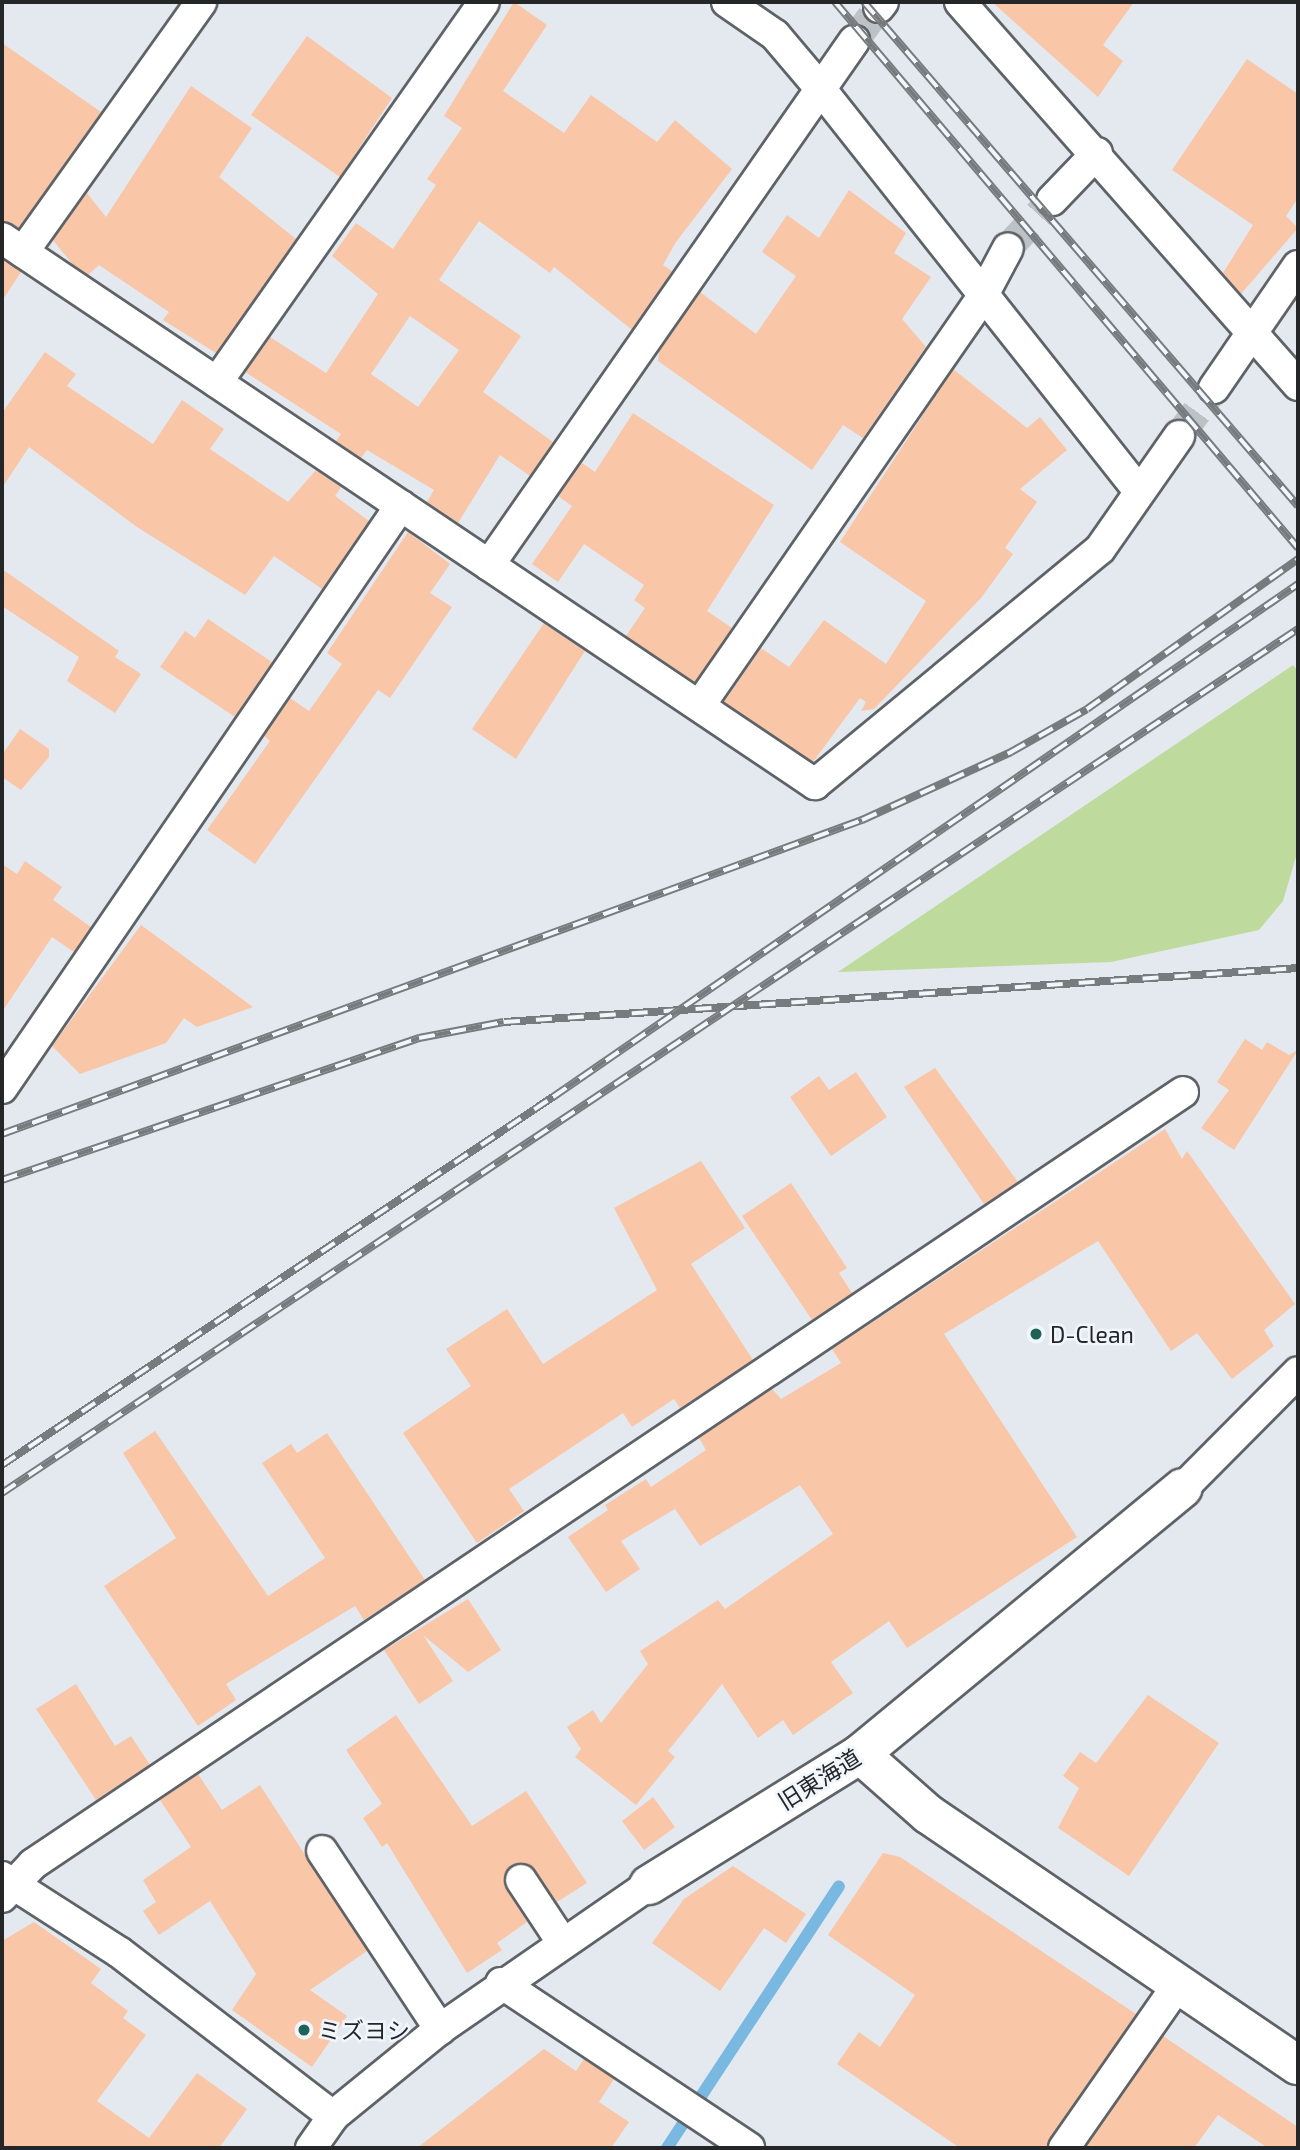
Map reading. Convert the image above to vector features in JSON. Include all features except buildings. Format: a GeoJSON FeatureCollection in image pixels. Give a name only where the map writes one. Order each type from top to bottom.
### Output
{"type":"FeatureCollection","features":[{"type":"Feature","properties":{"kind":"street"},"geometry":{"type":"LineString","coordinates":[[201,2],[12,245],[815,784],[1100,549],[1179,436]]}},
{"type":"Feature","properties":{"kind":"street"},"geometry":{"type":"LineString","coordinates":[[217,382],[484,2]]}},
{"type":"Feature","properties":{"kind":"street"},"geometry":{"type":"LineString","coordinates":[[727,2],[775,36],[819,87],[982,297],[1139,491]]}},
{"type":"Feature","properties":{"kind":"street"},"geometry":{"type":"LineString","coordinates":[[960,2],[1097,153],[1298,385]]}},
{"type":"Feature","properties":{"kind":"street"},"geometry":{"type":"LineString","coordinates":[[489,565],[819,87],[854,41]]}},
{"type":"Feature","properties":{"kind":"street"},"geometry":{"type":"LineString","coordinates":[[1052,200],[1097,153]]}},
{"type":"Feature","properties":{"kind":"street"},"geometry":{"type":"LineString","coordinates":[[700,705],[982,297],[1008,248]]}},
{"type":"Feature","properties":{"kind":"street"},"geometry":{"type":"LineString","coordinates":[[1214,388],[1298,266]]}},
{"type":"Feature","properties":{"kind":"street"},"geometry":{"type":"LineString","coordinates":[[2,1088],[401,505]]}},
{"type":"Feature","properties":{"kind":"street"},"geometry":{"type":"LineString","coordinates":[[333,2116],[119,1952],[7,1887],[45,1857],[1183,1092]]}},
{"type":"Feature","properties":{"kind":"street","name":"旧東海道"},"geometry":{"type":"LineString","coordinates":[[312,2148],[333,2116],[501,1983],[649,1885],[860,1755],[1183,1488],[1298,1372]]}},
{"type":"Feature","properties":{"kind":"street"},"geometry":{"type":"LineString","coordinates":[[860,1755],[928,1814],[1177,1986],[1298,2065]]}},
{"type":"Feature","properties":{"kind":"street"},"geometry":{"type":"LineString","coordinates":[[322,1851],[440,2029]]}},
{"type":"Feature","properties":{"kind":"street"},"geometry":{"type":"LineString","coordinates":[[521,1880],[562,1942]]}},
{"type":"Feature","properties":{"kind":"street"},"geometry":{"type":"LineString","coordinates":[[501,1983],[693,2114],[749,2148]]}},
{"type":"Feature","properties":{"kind":"street"},"geometry":{"type":"LineString","coordinates":[[1064,2148],[1177,1986]]}},
{"type":"Feature","properties":{"kind":"green space"},"geometry":{"type":"Polygon","coordinates":[[[1293,665],[1298,671],[1298,850],[1283,901],[1259,930],[1111,962],[838,972],[1293,665]]]}},
{"type":"Feature","properties":{"kind":"waterway"},"geometry":{"type":"LineString","coordinates":[[667,2148],[839,1886]]}},
{"type":"Feature","properties":{"kind":"tunnel"},"geometry":{"type":"LineString","coordinates":[[854,41],[879,7]]}},
{"type":"Feature","properties":{"kind":"tunnel"},"geometry":{"type":"LineString","coordinates":[[1008,248],[1052,200]]}},
{"type":"Feature","properties":{"kind":"tunnel"},"geometry":{"type":"LineString","coordinates":[[1179,436],[1214,388]]}},
{"type":"Feature","properties":{"kind":"railway"},"geometry":{"type":"LineString","coordinates":[[835,2],[1298,548]]}},
{"type":"Feature","properties":{"kind":"railway"},"geometry":{"type":"LineString","coordinates":[[864,2],[1298,506]]}},
{"type":"Feature","properties":{"kind":"railway"},"geometry":{"type":"LineString","coordinates":[[2,1134],[862,820],[1011,752],[1087,709],[1298,559]]}},
{"type":"Feature","properties":{"kind":"railway"},"geometry":{"type":"LineString","coordinates":[[2,1465],[553,1097],[1298,584]]}},
{"type":"Feature","properties":{"kind":"railway"},"geometry":{"type":"LineString","coordinates":[[2,1493],[1298,629]]}},
{"type":"Feature","properties":{"kind":"railway"},"geometry":{"type":"LineString","coordinates":[[2,1180],[419,1038],[504,1022],[1298,968]]}},
{"type":"Feature","properties":{"kind":"place","name":"D-Clean"},"geometry":{"type":"Point","coordinates":[1036,1334]}},
{"type":"Feature","properties":{"kind":"place","name":"ミズヨシ"},"geometry":{"type":"Point","coordinates":[304,2030]}}]}
